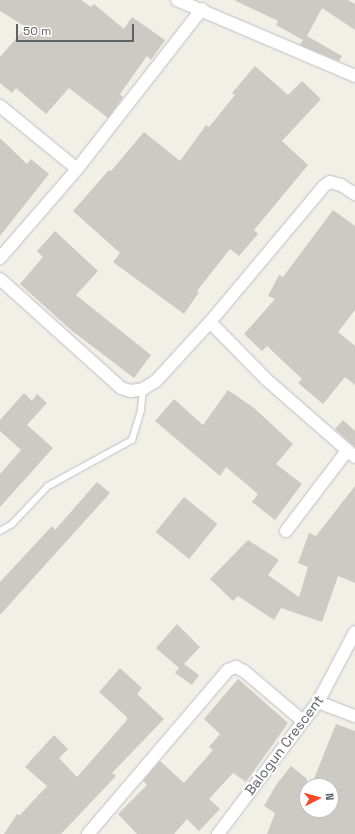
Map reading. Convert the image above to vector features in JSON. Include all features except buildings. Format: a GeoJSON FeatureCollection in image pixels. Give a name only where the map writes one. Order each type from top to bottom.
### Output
{"type":"FeatureCollection","features":[{"type":"Feature","properties":{"kind":"street"},"geometry":{"type":"LineString","coordinates":[[177,0],[202,9],[355,76]]}},
{"type":"Feature","properties":{"kind":"street"},"geometry":{"type":"LineString","coordinates":[[0,258],[77,169],[202,9]]}},
{"type":"Feature","properties":{"kind":"street"},"geometry":{"type":"LineString","coordinates":[[0,106],[77,169]]}},
{"type":"Feature","properties":{"kind":"street"},"geometry":{"type":"LineString","coordinates":[[0,278],[121,388],[131,391],[143,389],[156,381],[210,322],[324,186],[330,182],[340,185],[355,194]]}},
{"type":"Feature","properties":{"kind":"street"},"geometry":{"type":"LineString","coordinates":[[210,322],[258,371],[351,454],[286,531]]}},
{"type":"Feature","properties":{"kind":"street","name":"Balogun Crescent"},"geometry":{"type":"LineString","coordinates":[[218,834],[318,702],[355,632]]}},
{"type":"Feature","properties":{"kind":"street"},"geometry":{"type":"LineString","coordinates":[[88,834],[228,670],[236,667],[244,671],[303,720]]}},
{"type":"Feature","properties":{"kind":"street"},"geometry":{"type":"LineString","coordinates":[[318,702],[355,716]]}},
{"type":"Feature","properties":{"kind":"lane"},"geometry":{"type":"LineString","coordinates":[[0,531],[12,524],[48,486],[132,440],[142,410],[143,389]]}}]}
